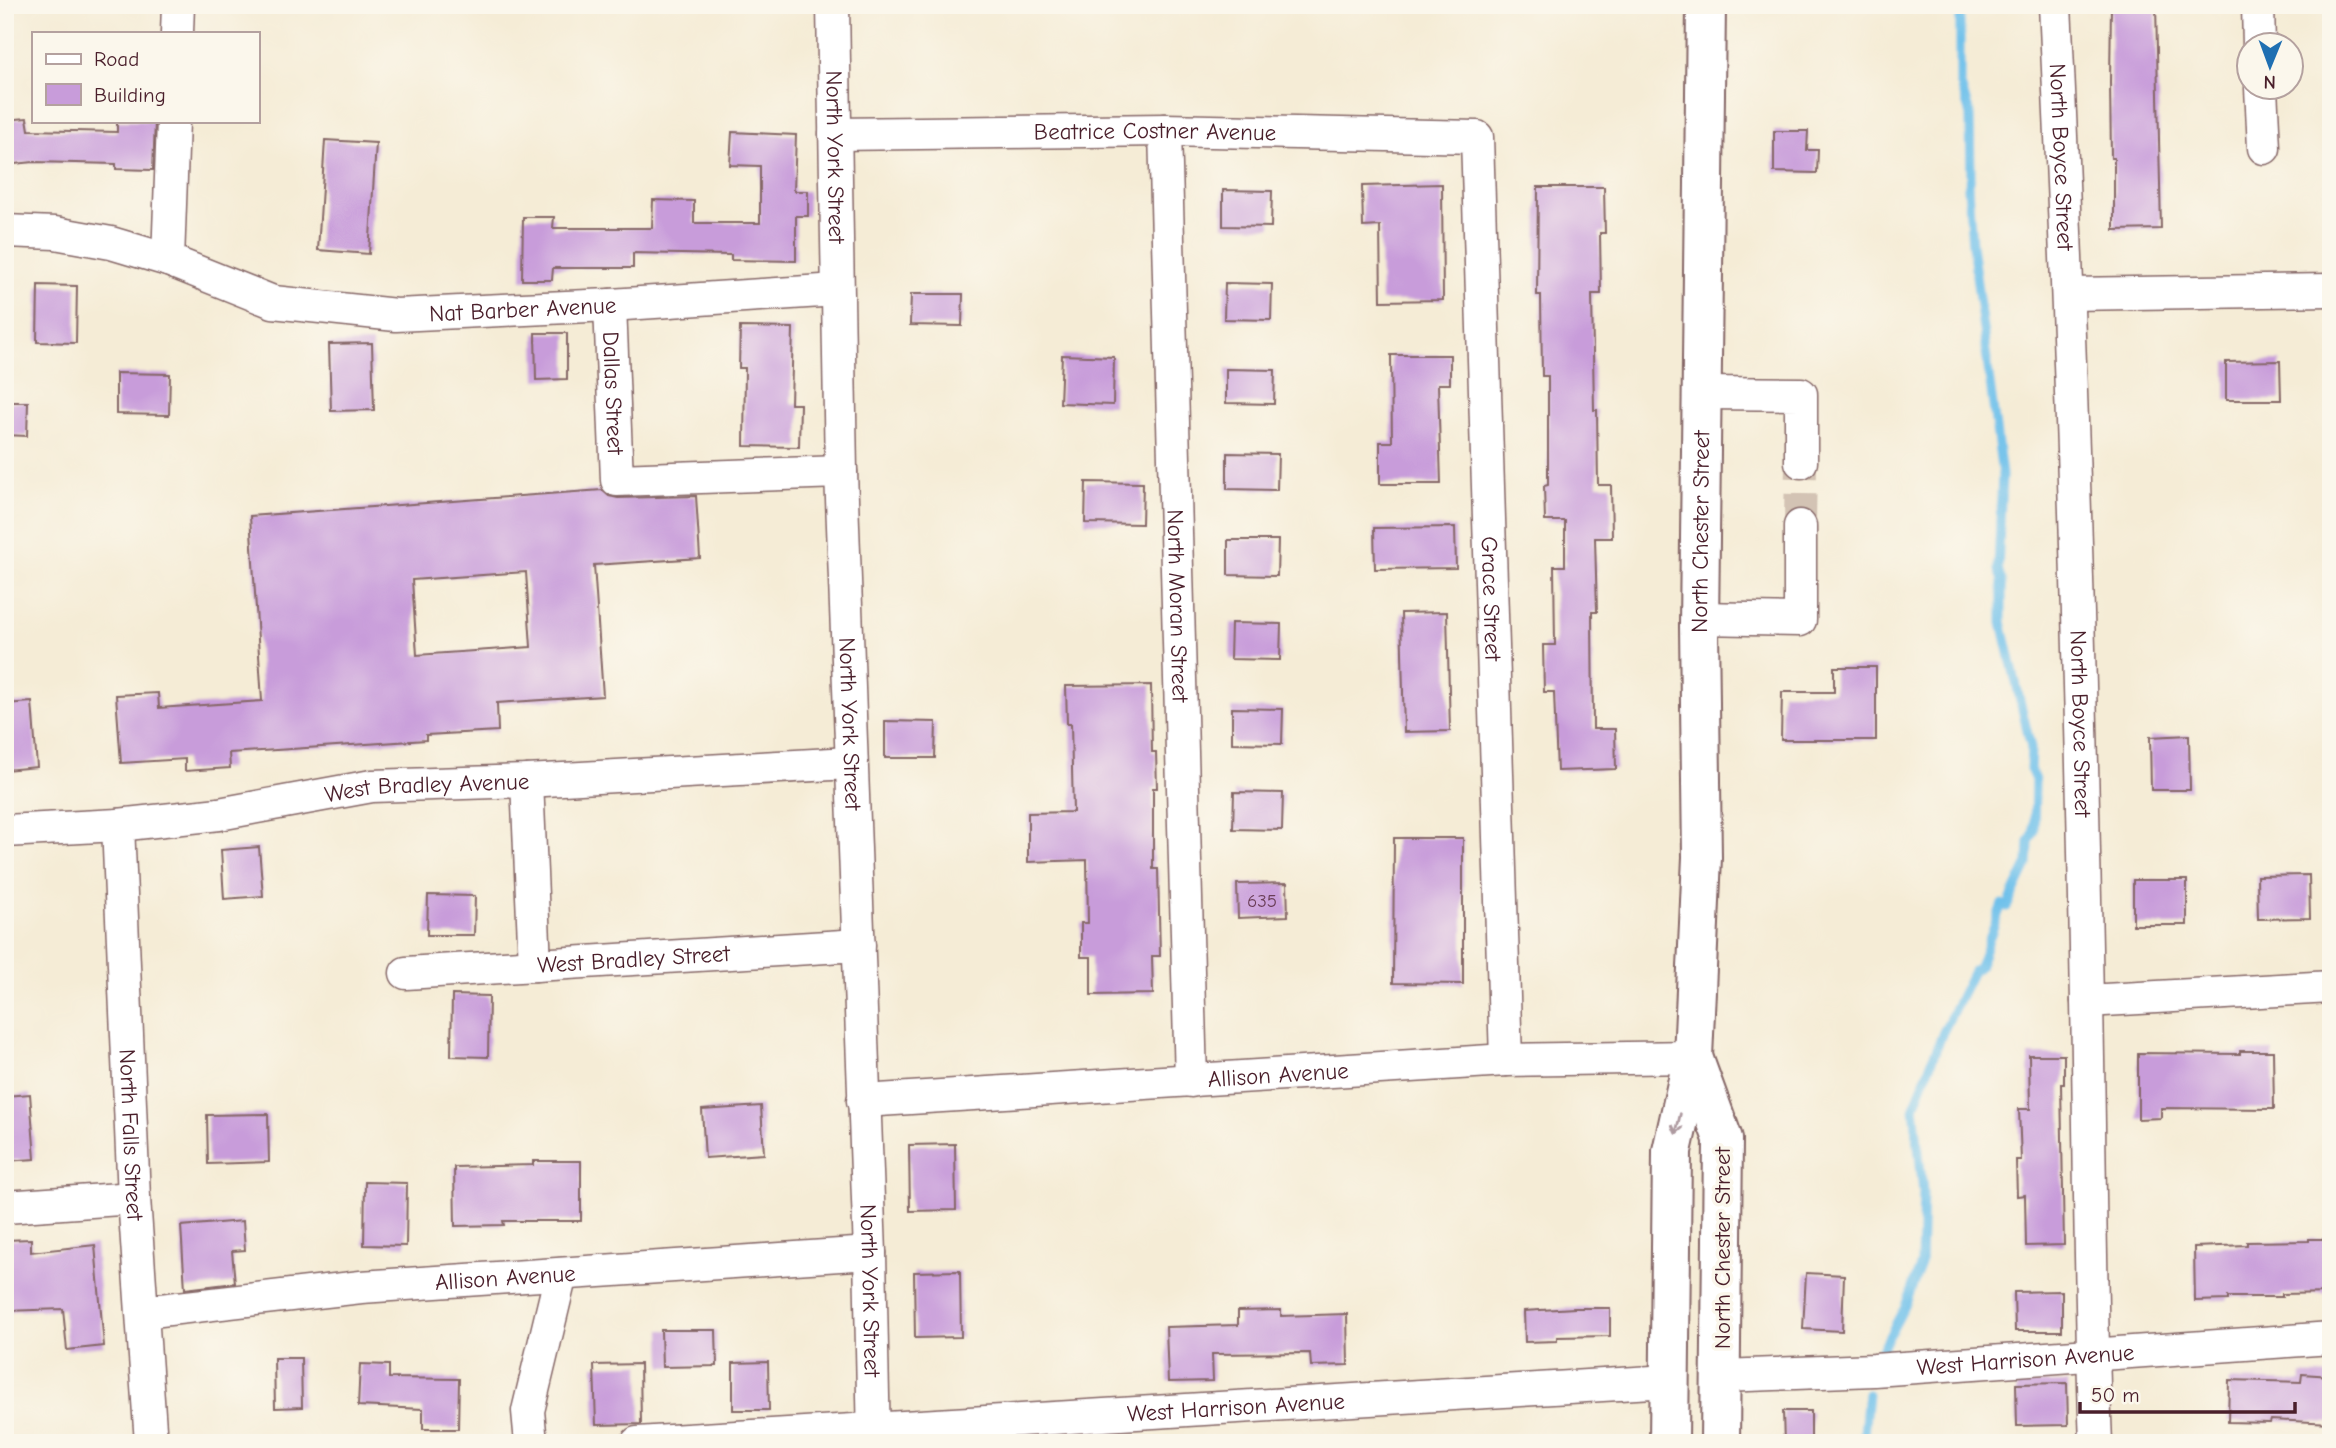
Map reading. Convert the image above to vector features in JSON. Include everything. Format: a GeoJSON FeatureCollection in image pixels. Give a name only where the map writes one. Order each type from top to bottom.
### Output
{"type":"FeatureCollection","features":[{"type":"Feature","properties":{"kind":"main road","name":"North Chester Street"},"geometry":{"type":"LineString","coordinates":[[1669,1443],[1672,1152],[1693,1057],[1702,857],[1700,618],[1706,5]]}},
{"type":"Feature","properties":{"kind":"main road","name":"North Chester Street"},"geometry":{"type":"LineString","coordinates":[[1693,1057],[1723,1139],[1720,1443]]}},
{"type":"Feature","properties":{"kind":"street"},"geometry":{"type":"LineString","coordinates":[[177,32],[178,5]]}},
{"type":"Feature","properties":{"kind":"street","name":"North York Street"},"geometry":{"type":"LineString","coordinates":[[833,5],[841,472],[870,1253],[874,1435]]}},
{"type":"Feature","properties":{"kind":"street","name":"North Boyce Street"},"geometry":{"type":"LineString","coordinates":[[2054,5],[2069,294],[2096,1443]]}},
{"type":"Feature","properties":{"kind":"street"},"geometry":{"type":"LineString","coordinates":[[2258,5],[2259,32]]}},
{"type":"Feature","properties":{"kind":"street"},"geometry":{"type":"LineString","coordinates":[[2262,102],[2264,148]]}},
{"type":"Feature","properties":{"kind":"street"},"geometry":{"type":"LineString","coordinates":[[5,231],[55,233],[111,243],[168,260],[173,122]]}},
{"type":"Feature","properties":{"kind":"street","name":"Beatrice Costner Avenue"},"geometry":{"type":"LineString","coordinates":[[835,134],[1165,130],[1477,137]]}},
{"type":"Feature","properties":{"kind":"street","name":"North Moran Street"},"geometry":{"type":"LineString","coordinates":[[1165,130],[1191,1081]]}},
{"type":"Feature","properties":{"kind":"street","name":"Grace Street"},"geometry":{"type":"LineString","coordinates":[[1477,137],[1506,1060]]}},
{"type":"Feature","properties":{"kind":"street","name":"Nat Barber Avenue"},"geometry":{"type":"LineString","coordinates":[[168,260],[273,302],[396,315],[610,305],[837,290]]}},
{"type":"Feature","properties":{"kind":"street"},"geometry":{"type":"LineString","coordinates":[[2069,294],[2331,290]]}},
{"type":"Feature","properties":{"kind":"street","name":"Dallas Street"},"geometry":{"type":"LineString","coordinates":[[610,305],[617,480],[841,472]]}},
{"type":"Feature","properties":{"kind":"street"},"geometry":{"type":"LineString","coordinates":[[1702,393],[1801,394],[1801,462]]}},
{"type":"Feature","properties":{"kind":"street"},"geometry":{"type":"LineString","coordinates":[[1700,618],[1800,620],[1800,526]]}},
{"type":"Feature","properties":{"kind":"street","name":"West Bradley Avenue"},"geometry":{"type":"LineString","coordinates":[[5,831],[118,825],[219,814],[372,786],[527,781],[850,763]]}},
{"type":"Feature","properties":{"kind":"street"},"geometry":{"type":"LineString","coordinates":[[527,781],[535,965]]}},
{"type":"Feature","properties":{"kind":"street","name":"North Falls Street"},"geometry":{"type":"LineString","coordinates":[[118,825],[134,1198],[151,1443]]}},
{"type":"Feature","properties":{"kind":"street","name":"West Bradley Street"},"geometry":{"type":"LineString","coordinates":[[406,973],[859,945]]}},
{"type":"Feature","properties":{"kind":"street"},"geometry":{"type":"LineString","coordinates":[[2087,1001],[2331,987]]}},
{"type":"Feature","properties":{"kind":"street","name":"Allison Avenue"},"geometry":{"type":"LineString","coordinates":[[863,1101],[1506,1060],[1693,1057]]}},
{"type":"Feature","properties":{"kind":"street"},"geometry":{"type":"LineString","coordinates":[[5,1207],[134,1198]]}},
{"type":"Feature","properties":{"kind":"street","name":"Allison Avenue"},"geometry":{"type":"LineString","coordinates":[[143,1312],[361,1287],[870,1253]]}},
{"type":"Feature","properties":{"kind":"street"},"geometry":{"type":"LineString","coordinates":[[531,1443],[528,1410],[561,1275]]}},
{"type":"Feature","properties":{"kind":"street","name":"West Harrison Avenue"},"geometry":{"type":"LineString","coordinates":[[1722,1376],[1874,1370],[2331,1338]]}},
{"type":"Feature","properties":{"kind":"street","name":"West Harrison Avenue"},"geometry":{"type":"LineString","coordinates":[[637,1443],[874,1435],[1669,1381]]}},
{"type":"Feature","properties":{"kind":"building"},"geometry":{"type":"Polygon","coordinates":[[[2111,5],[2156,5],[2161,229],[2114,230],[2111,5]]]}},
{"type":"Feature","properties":{"kind":"building"},"geometry":{"type":"Polygon","coordinates":[[[27,118],[29,130],[117,132],[117,122],[155,122],[153,170],[116,169],[116,164],[34,162],[5,165],[5,120],[27,118]]]}},
{"type":"Feature","properties":{"kind":"building"},"geometry":{"type":"Polygon","coordinates":[[[1774,131],[1808,131],[1807,150],[1818,150],[1817,173],[1774,172],[1774,131]]]}},
{"type":"Feature","properties":{"kind":"building"},"geometry":{"type":"Polygon","coordinates":[[[732,132],[796,135],[794,191],[808,191],[808,216],[796,216],[796,261],[731,260],[731,255],[633,253],[633,268],[553,268],[552,280],[522,280],[523,217],[554,217],[553,228],[652,228],[653,200],[694,201],[694,223],[760,223],[760,166],[730,165],[732,132]]]}},
{"type":"Feature","properties":{"kind":"building"},"geometry":{"type":"Polygon","coordinates":[[[325,140],[376,143],[369,254],[318,250],[325,140]]]}},
{"type":"Feature","properties":{"kind":"building"},"geometry":{"type":"Polygon","coordinates":[[[1442,184],[1443,300],[1381,301],[1380,226],[1363,227],[1362,186],[1442,184]]]}},
{"type":"Feature","properties":{"kind":"building"},"geometry":{"type":"Polygon","coordinates":[[[1538,187],[1604,187],[1605,233],[1600,233],[1601,294],[1592,294],[1594,410],[1597,410],[1598,485],[1611,485],[1612,538],[1595,538],[1597,612],[1592,612],[1593,729],[1615,729],[1616,769],[1557,771],[1554,692],[1544,692],[1543,645],[1555,645],[1554,566],[1565,566],[1565,521],[1545,521],[1544,486],[1548,485],[1548,376],[1542,376],[1541,295],[1537,295],[1538,187]]]}},
{"type":"Feature","properties":{"kind":"building"},"geometry":{"type":"Polygon","coordinates":[[[1223,190],[1272,191],[1271,227],[1223,226],[1223,190]]]}},
{"type":"Feature","properties":{"kind":"building"},"geometry":{"type":"Polygon","coordinates":[[[1225,283],[1272,284],[1271,320],[1224,319],[1225,283]]]}},
{"type":"Feature","properties":{"kind":"building"},"geometry":{"type":"Polygon","coordinates":[[[38,285],[77,286],[76,343],[37,342],[38,285]]]}},
{"type":"Feature","properties":{"kind":"building"},"geometry":{"type":"Polygon","coordinates":[[[911,294],[963,294],[962,326],[910,325],[911,294]]]}},
{"type":"Feature","properties":{"kind":"building"},"geometry":{"type":"Polygon","coordinates":[[[740,327],[793,328],[791,404],[800,404],[799,447],[744,446],[745,368],[739,368],[740,327]]]}},
{"type":"Feature","properties":{"kind":"building"},"geometry":{"type":"Polygon","coordinates":[[[535,333],[567,333],[567,379],[536,380],[535,333]]]}},
{"type":"Feature","properties":{"kind":"building"},"geometry":{"type":"Polygon","coordinates":[[[372,343],[374,410],[331,411],[329,344],[372,343]]]}},
{"type":"Feature","properties":{"kind":"building"},"geometry":{"type":"Polygon","coordinates":[[[1062,355],[1114,357],[1113,405],[1060,403],[1062,355]]]}},
{"type":"Feature","properties":{"kind":"building"},"geometry":{"type":"Polygon","coordinates":[[[1391,355],[1450,355],[1450,384],[1438,384],[1441,484],[1380,484],[1380,442],[1392,442],[1391,355]]]}},
{"type":"Feature","properties":{"kind":"building"},"geometry":{"type":"Polygon","coordinates":[[[2280,361],[2281,400],[2226,400],[2226,362],[2280,361]]]}},
{"type":"Feature","properties":{"kind":"building"},"geometry":{"type":"Polygon","coordinates":[[[1226,369],[1275,370],[1274,404],[1226,403],[1226,369]]]}},
{"type":"Feature","properties":{"kind":"building"},"geometry":{"type":"Polygon","coordinates":[[[116,373],[170,374],[169,415],[116,414],[116,373]]]}},
{"type":"Feature","properties":{"kind":"building"},"geometry":{"type":"Polygon","coordinates":[[[5,402],[28,402],[27,436],[5,435],[5,402]]]}},
{"type":"Feature","properties":{"kind":"building"},"geometry":{"type":"Polygon","coordinates":[[[1227,453],[1278,454],[1277,490],[1227,489],[1227,453]]]}},
{"type":"Feature","properties":{"kind":"building"},"geometry":{"type":"Polygon","coordinates":[[[1086,482],[1143,483],[1142,524],[1085,523],[1086,482]]]}},
{"type":"Feature","properties":{"kind":"building"},"geometry":{"type":"Polygon","coordinates":[[[602,490],[609,496],[618,498],[696,496],[700,558],[594,565],[603,696],[497,703],[498,731],[426,735],[426,740],[229,753],[230,768],[185,771],[185,759],[121,763],[116,695],[158,693],[159,708],[262,701],[250,516],[602,490]],[[526,572],[412,580],[417,655],[531,647],[526,572]]]}},
{"type":"Feature","properties":{"kind":"building"},"geometry":{"type":"Polygon","coordinates":[[[1455,527],[1456,568],[1375,569],[1374,528],[1455,527]]]}},
{"type":"Feature","properties":{"kind":"building"},"geometry":{"type":"Polygon","coordinates":[[[1228,540],[1278,540],[1277,576],[1228,575],[1228,540]]]}},
{"type":"Feature","properties":{"kind":"building"},"geometry":{"type":"Polygon","coordinates":[[[1447,612],[1450,731],[1404,732],[1401,613],[1447,612]]]}},
{"type":"Feature","properties":{"kind":"building"},"geometry":{"type":"Polygon","coordinates":[[[1231,623],[1281,624],[1280,660],[1230,659],[1231,623]]]}},
{"type":"Feature","properties":{"kind":"building"},"geometry":{"type":"Polygon","coordinates":[[[1834,667],[1876,667],[1876,740],[1781,740],[1782,692],[1834,692],[1834,667]]]}},
{"type":"Feature","properties":{"kind":"building"},"geometry":{"type":"Polygon","coordinates":[[[1151,685],[1152,752],[1156,752],[1157,788],[1153,788],[1153,869],[1158,869],[1160,956],[1152,956],[1153,994],[1091,995],[1091,957],[1081,957],[1081,923],[1088,923],[1087,860],[1028,862],[1028,813],[1073,812],[1071,724],[1067,724],[1066,686],[1151,685]]]}},
{"type":"Feature","properties":{"kind":"building"},"geometry":{"type":"Polygon","coordinates":[[[32,702],[37,767],[5,770],[5,704],[32,702]]]}},
{"type":"Feature","properties":{"kind":"building"},"geometry":{"type":"Polygon","coordinates":[[[1232,708],[1283,709],[1282,744],[1232,743],[1232,708]]]}},
{"type":"Feature","properties":{"kind":"building"},"geometry":{"type":"Polygon","coordinates":[[[885,721],[936,722],[935,758],[885,758],[885,721]]]}},
{"type":"Feature","properties":{"kind":"building"},"geometry":{"type":"Polygon","coordinates":[[[2189,735],[2190,790],[2151,790],[2150,737],[2189,735]]]}},
{"type":"Feature","properties":{"kind":"building"},"geometry":{"type":"Polygon","coordinates":[[[1234,792],[1283,793],[1282,830],[1233,829],[1234,792]]]}},
{"type":"Feature","properties":{"kind":"building"},"geometry":{"type":"Polygon","coordinates":[[[1394,838],[1463,838],[1463,984],[1393,983],[1394,838]]]}},
{"type":"Feature","properties":{"kind":"building"},"geometry":{"type":"Polygon","coordinates":[[[259,847],[263,896],[224,899],[221,850],[259,847]]]}},
{"type":"Feature","properties":{"kind":"building"},"geometry":{"type":"Polygon","coordinates":[[[2309,875],[2310,918],[2258,919],[2257,876],[2309,875]]]}},
{"type":"Feature","properties":{"kind":"building"},"geometry":{"type":"Polygon","coordinates":[[[2133,880],[2187,880],[2187,925],[2133,925],[2133,880]]]}},
{"type":"Feature","properties":{"kind":"building"},"geometry":{"type":"Polygon","coordinates":[[[1287,883],[1288,916],[1238,918],[1237,884],[1287,883]]]}},
{"type":"Feature","properties":{"kind":"building"},"geometry":{"type":"Polygon","coordinates":[[[428,895],[475,896],[474,935],[427,935],[428,895]]]}},
{"type":"Feature","properties":{"kind":"building"},"geometry":{"type":"Polygon","coordinates":[[[452,995],[489,996],[488,1057],[451,1056],[452,995]]]}},
{"type":"Feature","properties":{"kind":"building"},"geometry":{"type":"Polygon","coordinates":[[[2240,1051],[2273,1051],[2274,1109],[2161,1108],[2161,1118],[2138,1119],[2138,1053],[2240,1054],[2240,1051]]]}},
{"type":"Feature","properties":{"kind":"building"},"geometry":{"type":"Polygon","coordinates":[[[2029,1055],[2064,1055],[2064,1084],[2061,1084],[2064,1245],[2026,1246],[2025,1195],[2017,1196],[2016,1160],[2021,1160],[2019,1109],[2030,1109],[2029,1055]]]}},
{"type":"Feature","properties":{"kind":"building"},"geometry":{"type":"Polygon","coordinates":[[[30,1094],[35,1159],[5,1161],[5,1096],[30,1094]]]}},
{"type":"Feature","properties":{"kind":"building"},"geometry":{"type":"Polygon","coordinates":[[[761,1106],[764,1154],[705,1158],[702,1110],[761,1106]]]}},
{"type":"Feature","properties":{"kind":"building"},"geometry":{"type":"Polygon","coordinates":[[[268,1114],[269,1162],[208,1164],[207,1115],[268,1114]]]}},
{"type":"Feature","properties":{"kind":"building"},"geometry":{"type":"Polygon","coordinates":[[[955,1144],[956,1210],[910,1211],[909,1145],[955,1144]]]}},
{"type":"Feature","properties":{"kind":"building"},"geometry":{"type":"Polygon","coordinates":[[[533,1161],[581,1161],[581,1221],[503,1221],[504,1225],[455,1226],[454,1167],[533,1165],[533,1161]]]}},
{"type":"Feature","properties":{"kind":"building"},"geometry":{"type":"Polygon","coordinates":[[[365,1182],[407,1183],[406,1246],[364,1245],[365,1182]]]}},
{"type":"Feature","properties":{"kind":"building"},"geometry":{"type":"Polygon","coordinates":[[[243,1221],[245,1250],[232,1251],[235,1283],[185,1289],[181,1226],[243,1221]]]}},
{"type":"Feature","properties":{"kind":"building"},"geometry":{"type":"Polygon","coordinates":[[[31,1239],[31,1252],[95,1245],[104,1346],[67,1350],[63,1309],[5,1311],[5,1240],[31,1239]]]}},
{"type":"Feature","properties":{"kind":"building"},"geometry":{"type":"Polygon","coordinates":[[[2331,1239],[2331,1293],[2195,1301],[2194,1247],[2331,1239]]]}},
{"type":"Feature","properties":{"kind":"building"},"geometry":{"type":"Polygon","coordinates":[[[960,1271],[961,1337],[915,1338],[914,1272],[960,1271]]]}},
{"type":"Feature","properties":{"kind":"building"},"geometry":{"type":"Polygon","coordinates":[[[1806,1273],[1844,1275],[1842,1331],[1803,1329],[1806,1273]]]}},
{"type":"Feature","properties":{"kind":"building"},"geometry":{"type":"Polygon","coordinates":[[[2062,1291],[2062,1331],[2015,1331],[2014,1292],[2062,1291]]]}},
{"type":"Feature","properties":{"kind":"building"},"geometry":{"type":"Polygon","coordinates":[[[1610,1308],[1610,1336],[1557,1337],[1557,1341],[1525,1342],[1524,1311],[1610,1308]]]}},
{"type":"Feature","properties":{"kind":"building"},"geometry":{"type":"Polygon","coordinates":[[[1281,1310],[1281,1316],[1347,1314],[1348,1365],[1311,1366],[1310,1353],[1212,1354],[1213,1381],[1168,1382],[1166,1327],[1238,1325],[1238,1311],[1281,1310]]]}},
{"type":"Feature","properties":{"kind":"building"},"geometry":{"type":"Polygon","coordinates":[[[661,1330],[716,1330],[717,1366],[662,1367],[661,1330]]]}},
{"type":"Feature","properties":{"kind":"building"},"geometry":{"type":"Polygon","coordinates":[[[274,1358],[301,1358],[302,1407],[275,1408],[274,1358]]]}},
{"type":"Feature","properties":{"kind":"building"},"geometry":{"type":"Polygon","coordinates":[[[768,1362],[769,1410],[733,1410],[733,1363],[768,1362]]]}},
{"type":"Feature","properties":{"kind":"building"},"geometry":{"type":"Polygon","coordinates":[[[360,1364],[389,1365],[389,1378],[459,1379],[458,1429],[423,1429],[423,1409],[358,1406],[360,1364]]]}},
{"type":"Feature","properties":{"kind":"building"},"geometry":{"type":"Polygon","coordinates":[[[640,1364],[641,1424],[596,1425],[594,1365],[640,1364]]]}},
{"type":"Feature","properties":{"kind":"building"},"geometry":{"type":"Polygon","coordinates":[[[2302,1374],[2331,1376],[2331,1423],[2271,1420],[2270,1423],[2228,1422],[2229,1380],[2301,1382],[2302,1374]]]}},
{"type":"Feature","properties":{"kind":"building"},"geometry":{"type":"Polygon","coordinates":[[[2067,1383],[2068,1425],[2017,1426],[2016,1384],[2067,1383]]]}},
{"type":"Feature","properties":{"kind":"building"},"geometry":{"type":"Polygon","coordinates":[[[1783,1411],[1811,1411],[1811,1443],[1784,1443],[1783,1411]]]}},
{"type":"Feature","properties":{"kind":"waterway"},"geometry":{"type":"LineString","coordinates":[[1878,1357],[1905,1306],[1921,1264],[1923,1191],[1914,1107],[1943,1032],[1973,971],[1979,967],[2002,904],[2007,907],[2028,863],[2029,842],[2034,832],[2035,780],[2030,769],[2031,748],[2002,622],[2002,580],[1998,570],[2002,475],[1972,245],[1968,187],[1971,177],[1970,114],[1960,82],[1960,5]]}},
{"type":"Feature","properties":{"kind":"waterway"},"geometry":{"type":"LineString","coordinates":[[1863,1443],[1868,1394]]}},
{"type":"Feature","properties":{"kind":"tunnel"},"geometry":{"type":"LineString","coordinates":[[1800,526],[1801,462]]}}]}
